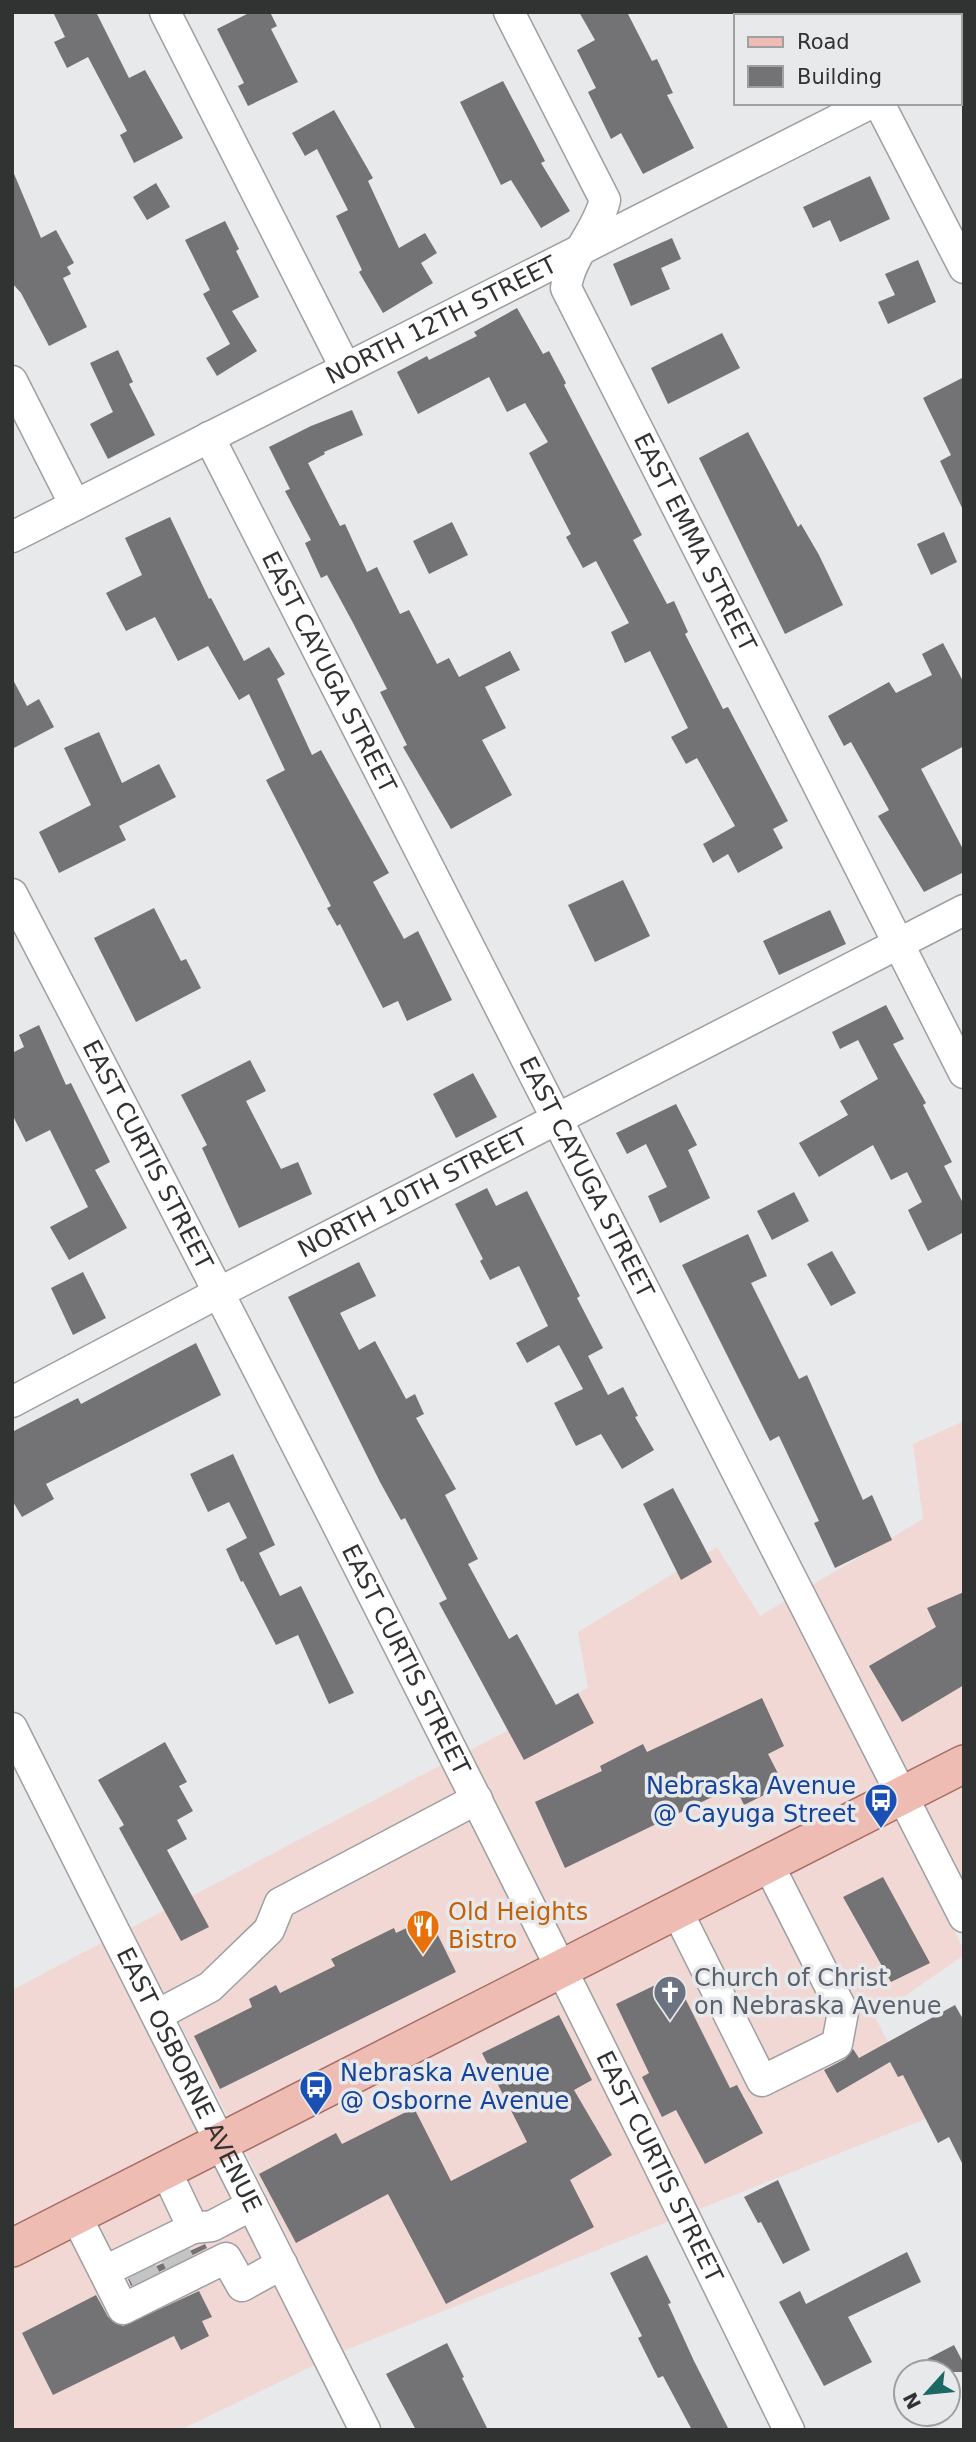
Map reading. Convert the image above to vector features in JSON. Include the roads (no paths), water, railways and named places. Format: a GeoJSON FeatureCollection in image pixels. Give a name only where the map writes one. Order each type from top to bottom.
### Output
{"type":"FeatureCollection","features":[{"type":"Feature","properties":{"kind":"main road"},"geometry":{"type":"LineString","coordinates":[[12,2248],[964,1764]]}},
{"type":"Feature","properties":{"kind":"street"},"geometry":{"type":"LineString","coordinates":[[165,12],[345,367]]}},
{"type":"Feature","properties":{"kind":"street","name":"EAST EMMA STREET"},"geometry":{"type":"LineString","coordinates":[[509,12],[605,200],[601,217],[580,250],[568,276],[566,288],[964,1073]]}},
{"type":"Feature","properties":{"kind":"street","name":"NORTH 12TH STREET"},"geometry":{"type":"LineString","coordinates":[[12,537],[867,105]]}},
{"type":"Feature","properties":{"kind":"street"},"geometry":{"type":"LineString","coordinates":[[880,105],[964,268]]}},
{"type":"Feature","properties":{"kind":"street"},"geometry":{"type":"LineString","coordinates":[[12,381],[75,505]]}},
{"type":"Feature","properties":{"kind":"street","name":"EAST CAYUGA STREET"},"geometry":{"type":"LineString","coordinates":[[209,437],[964,1917]]}},
{"type":"Feature","properties":{"kind":"street","name":"EAST CURTIS STREET"},"geometry":{"type":"LineString","coordinates":[[12,894],[220,1292],[563,1969],[789,2430]]}},
{"type":"Feature","properties":{"kind":"street","name":"NORTH 10TH STREET"},"geometry":{"type":"LineString","coordinates":[[12,1402],[220,1292],[964,910]]}},
{"type":"Feature","properties":{"kind":"street","name":"EAST OSBORNE AVENUE"},"geometry":{"type":"LineString","coordinates":[[12,1728],[23,1775],[157,2015],[365,2430]]}},
{"type":"Feature","properties":{"kind":"street"},"geometry":{"type":"LineString","coordinates":[[157,2015],[211,1987],[269,1930],[280,1903],[477,1799]]}},
{"type":"Feature","properties":{"kind":"street"},"geometry":{"type":"LineString","coordinates":[[677,1911],[762,2081],[837,2044],[843,2012],[768,1864]]}},
{"type":"Feature","properties":{"kind":"street"},"geometry":{"type":"LineString","coordinates":[[166,2171],[186,2248]]}},
{"type":"Feature","properties":{"kind":"street"},"geometry":{"type":"LineString","coordinates":[[76,2216],[123,2309],[144,2274],[252,2205]]}},
{"type":"Feature","properties":{"kind":"street"},"geometry":{"type":"LineString","coordinates":[[186,2248],[226,2258]]}},
{"type":"Feature","properties":{"kind":"street"},"geometry":{"type":"LineString","coordinates":[[105,2271],[144,2274],[186,2248],[226,2258],[242,2286],[282,2264]]}},
{"type":"Feature","properties":{"kind":"tunnel"},"geometry":{"type":"LineString","coordinates":[[172,2248],[183,2269]]}},
{"type":"Feature","properties":{"kind":"tunnel"},"geometry":{"type":"LineString","coordinates":[[138,2264],[149,2284]]}},
{"type":"Feature","properties":{"kind":"place","name":"Nebraska Avenue @ Cayuga Street"},"geometry":{"type":"Point","coordinates":[881,1830]}},
{"type":"Feature","properties":{"kind":"place","name":"Old Heights Bistro"},"geometry":{"type":"Point","coordinates":[423,1956]}},
{"type":"Feature","properties":{"kind":"place","name":"Church of Christ on Nebraska Avenue"},"geometry":{"type":"Point","coordinates":[670,2022]}},
{"type":"Feature","properties":{"kind":"place","name":"Nebraska Avenue @ Osborne Avenue"},"geometry":{"type":"Point","coordinates":[316,2117]}}]}
